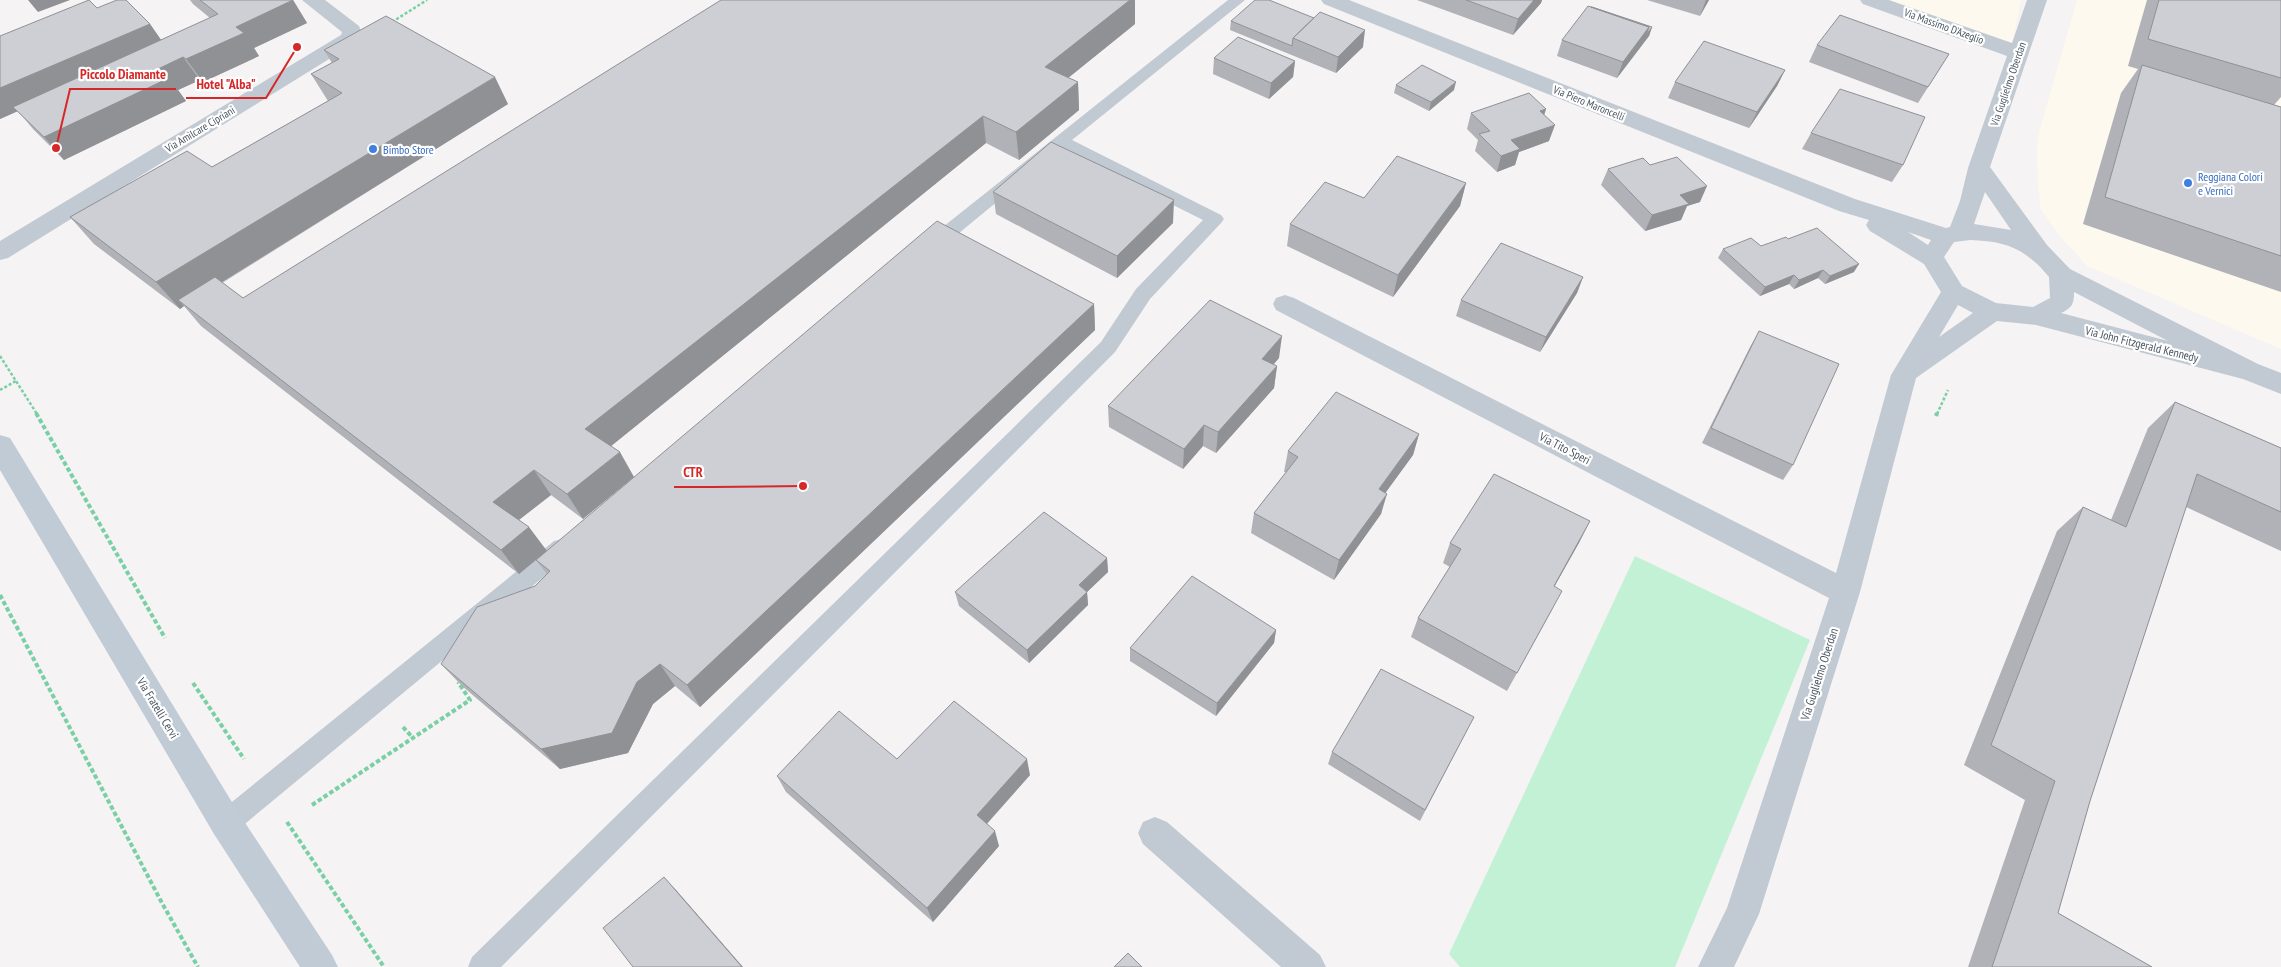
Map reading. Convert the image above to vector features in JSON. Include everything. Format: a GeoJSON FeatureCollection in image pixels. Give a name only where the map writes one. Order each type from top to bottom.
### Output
{"type":"FeatureCollection","features":[{"type":"Feature","properties":{"kind":"main road","name":"Via Fratelli Cervi"},"geometry":{"type":"LineString","coordinates":[[0,446],[226,822],[320,967]]}},
{"type":"Feature","properties":{"kind":"street","name":"Via Amilcare Cipriani"},"geometry":{"type":"LineString","coordinates":[[0,252],[348,39],[352,34],[352,30],[312,0]]}},
{"type":"Feature","properties":{"kind":"street","name":"Via Piero Maroncelli"},"geometry":{"type":"LineString","coordinates":[[1331,0],[1847,205],[1953,234]]}},
{"type":"Feature","properties":{"kind":"street","name":"Via Massimo D'Azeglio"},"geometry":{"type":"LineString","coordinates":[[1870,0],[2019,53]]}},
{"type":"Feature","properties":{"kind":"street","name":"Via Guglielmo Oberdan"},"geometry":{"type":"LineString","coordinates":[[1932,258],[1953,234],[1971,201],[1979,168],[2037,0]]}},
{"type":"Feature","properties":{"kind":"street"},"geometry":{"type":"LineString","coordinates":[[1932,258],[1953,292],[1992,312],[2036,316],[2062,302],[2061,275],[2040,252],[1979,168]]}},
{"type":"Feature","properties":{"kind":"street","name":"Via Piero Maroncelli"},"geometry":{"type":"LineString","coordinates":[[1847,205],[1932,258]]}},
{"type":"Feature","properties":{"kind":"street"},"geometry":{"type":"LineString","coordinates":[[1953,234],[2000,234],[2040,252]]}},
{"type":"Feature","properties":{"kind":"street","name":"Via John Fitzgerald Kennedy"},"geometry":{"type":"LineString","coordinates":[[2061,275],[2249,371],[2281,384]]}},
{"type":"Feature","properties":{"kind":"street","name":"Via Guglielmo Oberdan"},"geometry":{"type":"LineString","coordinates":[[1716,967],[1742,914],[1845,592],[1904,375],[1953,292]]}},
{"type":"Feature","properties":{"kind":"street","name":"Via Tito Speri"},"geometry":{"type":"LineString","coordinates":[[1285,304],[1845,592]]}},
{"type":"Feature","properties":{"kind":"street"},"geometry":{"type":"LineString","coordinates":[[1904,375],[1964,334],[1992,312]]}},
{"type":"Feature","properties":{"kind":"street","name":"Via John Fitzgerald Kennedy"},"geometry":{"type":"LineString","coordinates":[[2036,316],[2249,371]]}},
{"type":"Feature","properties":{"kind":"street"},"geometry":{"type":"LineString","coordinates":[[1155,833],[1308,967]]}},
{"type":"Feature","properties":{"kind":"lane"},"geometry":{"type":"LineString","coordinates":[[911,263],[1236,0]]}},
{"type":"Feature","properties":{"kind":"lane"},"geometry":{"type":"LineString","coordinates":[[482,967],[1108,348],[1143,294],[1215,219],[1060,141]]}},
{"type":"Feature","properties":{"kind":"lane"},"geometry":{"type":"LineString","coordinates":[[226,822],[575,538]]}},
{"type":"Feature","properties":{"kind":"path"},"geometry":{"type":"LineString","coordinates":[[0,356],[168,642]]}},
{"type":"Feature","properties":{"kind":"path"},"geometry":{"type":"LineString","coordinates":[[0,390],[16,381]]}},
{"type":"Feature","properties":{"kind":"path"},"geometry":{"type":"LineString","coordinates":[[1932,425],[1948,389]]}},
{"type":"Feature","properties":{"kind":"path"},"geometry":{"type":"LineString","coordinates":[[0,595],[162,904],[198,967]]}},
{"type":"Feature","properties":{"kind":"path"},"geometry":{"type":"LineString","coordinates":[[311,806],[470,700],[437,650]]}},
{"type":"Feature","properties":{"kind":"path"},"geometry":{"type":"LineString","coordinates":[[188,676],[384,967]]}},
{"type":"Feature","properties":{"kind":"path"},"geometry":{"type":"LineString","coordinates":[[287,822],[295,817]]}},
{"type":"Feature","properties":{"kind":"shaded area"},"geometry":{"type":"Polygon","coordinates":[[[1881,0],[2021,0],[2012,45],[1881,0]]]}},
{"type":"Feature","properties":{"kind":"shaded area"},"geometry":{"type":"Polygon","coordinates":[[[2077,0],[2281,0],[2281,349],[2087,266],[2059,235],[2040,208],[2037,155],[2039,132],[2077,0]]]}},
{"type":"Feature","properties":{"kind":"green space"},"geometry":{"type":"Polygon","coordinates":[[[1635,556],[1810,640],[1675,967],[1460,967],[1449,954],[1635,556]]]}},
{"type":"Feature","properties":{"kind":"building"},"geometry":{"type":"Polygon","coordinates":[[[89,0],[97,8],[117,0],[126,0],[150,24],[0,88],[0,36],[89,0]]]}},
{"type":"Feature","properties":{"kind":"building"},"geometry":{"type":"Polygon","coordinates":[[[200,0],[293,0],[236,27],[244,33],[186,59],[183,57],[158,69],[169,78],[44,137],[13,107],[218,14],[200,0]]]}},
{"type":"Feature","properties":{"kind":"building"},"geometry":{"type":"Polygon","coordinates":[[[721,0],[1130,0],[1045,67],[1078,82],[1016,132],[983,116],[585,429],[620,452],[567,494],[534,470],[493,502],[529,527],[501,550],[178,300],[215,277],[243,298],[721,0]]]}},
{"type":"Feature","properties":{"kind":"building"},"geometry":{"type":"Polygon","coordinates":[[[1255,0],[1269,0],[1314,18],[1293,38],[1292,46],[1231,21],[1255,0]]]}},
{"type":"Feature","properties":{"kind":"building"},"geometry":{"type":"Polygon","coordinates":[[[1466,0],[1534,0],[1518,19],[1466,0]]]}},
{"type":"Feature","properties":{"kind":"building"},"geometry":{"type":"Polygon","coordinates":[[[2159,0],[2281,0],[2281,78],[2148,39],[2159,0]]]}},
{"type":"Feature","properties":{"kind":"building"},"geometry":{"type":"Polygon","coordinates":[[[1588,6],[1649,27],[1623,62],[1562,40],[1588,6]]]}},
{"type":"Feature","properties":{"kind":"building"},"geometry":{"type":"Polygon","coordinates":[[[1591,7],[1652,27],[1646,35],[1649,27],[1591,7]]]}},
{"type":"Feature","properties":{"kind":"building"},"geometry":{"type":"Polygon","coordinates":[[[1320,12],[1365,30],[1338,57],[1293,38],[1320,12]]]}},
{"type":"Feature","properties":{"kind":"building"},"geometry":{"type":"Polygon","coordinates":[[[1840,15],[1949,54],[1928,87],[1817,45],[1840,15]]]}},
{"type":"Feature","properties":{"kind":"building"},"geometry":{"type":"Polygon","coordinates":[[[386,16],[495,77],[156,282],[70,217],[187,151],[212,167],[342,93],[311,74],[339,59],[324,50],[386,16]]]}},
{"type":"Feature","properties":{"kind":"building"},"geometry":{"type":"Polygon","coordinates":[[[1238,37],[1295,61],[1271,83],[1214,58],[1238,37]]]}},
{"type":"Feature","properties":{"kind":"building"},"geometry":{"type":"Polygon","coordinates":[[[1704,41],[1785,70],[1757,112],[1675,82],[1704,41]]]}},
{"type":"Feature","properties":{"kind":"building"},"geometry":{"type":"Polygon","coordinates":[[[1422,65],[1456,82],[1431,102],[1396,85],[1422,65]]]}},
{"type":"Feature","properties":{"kind":"building","name":"Reggiana Colori e Vernici"},"geometry":{"type":"Polygon","coordinates":[[[2142,65],[2281,107],[2281,256],[2105,197],[2142,65]]]}},
{"type":"Feature","properties":{"kind":"building"},"geometry":{"type":"Polygon","coordinates":[[[1840,89],[1925,117],[1903,165],[1811,133],[1840,89]]]}},
{"type":"Feature","properties":{"kind":"building"},"geometry":{"type":"Polygon","coordinates":[[[1529,93],[1546,109],[1540,111],[1555,125],[1511,140],[1520,149],[1501,156],[1479,134],[1490,131],[1471,113],[1529,93]]]}},
{"type":"Feature","properties":{"kind":"building"},"geometry":{"type":"Polygon","coordinates":[[[1051,142],[1174,200],[1117,256],[993,192],[1051,142]]]}},
{"type":"Feature","properties":{"kind":"building"},"geometry":{"type":"Polygon","coordinates":[[[1397,156],[1466,183],[1398,275],[1290,224],[1325,182],[1364,198],[1397,156]]]}},
{"type":"Feature","properties":{"kind":"building"},"geometry":{"type":"Polygon","coordinates":[[[1677,157],[1707,186],[1680,195],[1689,204],[1652,215],[1608,169],[1643,158],[1650,165],[1677,157]]]}},
{"type":"Feature","properties":{"kind":"building"},"geometry":{"type":"Polygon","coordinates":[[[937,221],[1094,304],[687,685],[660,664],[637,682],[612,733],[541,749],[441,664],[477,607],[535,586],[550,571],[536,560],[937,221]]]}},
{"type":"Feature","properties":{"kind":"building"},"geometry":{"type":"Polygon","coordinates":[[[1817,228],[1859,264],[1830,276],[1823,270],[1799,280],[1794,275],[1765,287],[1723,249],[1751,238],[1761,246],[1786,237],[1788,239],[1817,228]]]}},
{"type":"Feature","properties":{"kind":"building"},"geometry":{"type":"Polygon","coordinates":[[[1501,243],[1583,277],[1546,337],[1461,300],[1501,243]]]}},
{"type":"Feature","properties":{"kind":"building"},"geometry":{"type":"Polygon","coordinates":[[[1210,300],[1282,336],[1262,359],[1277,366],[1218,432],[1204,425],[1184,449],[1108,406],[1210,300]]]}},
{"type":"Feature","properties":{"kind":"building"},"geometry":{"type":"Polygon","coordinates":[[[1759,331],[1839,364],[1793,465],[1711,428],[1759,331]]]}},
{"type":"Feature","properties":{"kind":"building"},"geometry":{"type":"Polygon","coordinates":[[[1336,392],[1419,434],[1379,489],[1387,494],[1339,560],[1254,513],[1298,457],[1288,451],[1336,392]]]}},
{"type":"Feature","properties":{"kind":"building"},"geometry":{"type":"Polygon","coordinates":[[[2175,402],[2281,448],[2281,512],[2197,474],[2090,801],[2058,913],[2152,967],[1992,967],[2055,781],[1991,745],[2083,507],[2126,527],[2175,402]]]}},
{"type":"Feature","properties":{"kind":"building"},"geometry":{"type":"Polygon","coordinates":[[[1494,474],[1590,521],[1554,586],[1562,591],[1517,673],[1418,618],[1461,549],[1450,543],[1494,474]]]}},
{"type":"Feature","properties":{"kind":"building"},"geometry":{"type":"Polygon","coordinates":[[[1044,512],[1107,558],[1079,585],[1087,592],[1027,650],[955,592],[1044,512]]]}},
{"type":"Feature","properties":{"kind":"building"},"geometry":{"type":"Polygon","coordinates":[[[1192,576],[1276,630],[1217,703],[1130,648],[1192,576]]]}},
{"type":"Feature","properties":{"kind":"building"},"geometry":{"type":"Polygon","coordinates":[[[1381,669],[1474,717],[1425,810],[1332,752],[1381,669]]]}},
{"type":"Feature","properties":{"kind":"building"},"geometry":{"type":"Polygon","coordinates":[[[954,701],[1027,759],[977,815],[995,831],[927,908],[777,776],[839,711],[897,759],[954,701]]]}},
{"type":"Feature","properties":{"kind":"building"},"geometry":{"type":"Polygon","coordinates":[[[664,877],[742,967],[633,967],[603,928],[664,877]]]}},
{"type":"Feature","properties":{"kind":"building"},"geometry":{"type":"Polygon","coordinates":[[[1128,953],[1142,967],[1114,967],[1128,953]]]}},
{"type":"Feature","properties":{"kind":"place","name":"Hotel \"Alba\""},"geometry":{"type":"Point","coordinates":[297,47]}},
{"type":"Feature","properties":{"kind":"place","name":"Piccolo Diamante"},"geometry":{"type":"Point","coordinates":[56,148]}},
{"type":"Feature","properties":{"kind":"place","name":"Bimbo Store"},"geometry":{"type":"Point","coordinates":[373,149]}},
{"type":"Feature","properties":{"kind":"place","name":"Reggiana Colori e Vernici"},"geometry":{"type":"Point","coordinates":[2188,183]}},
{"type":"Feature","properties":{"kind":"place","name":"CTR"},"geometry":{"type":"Point","coordinates":[803,486]}}]}
